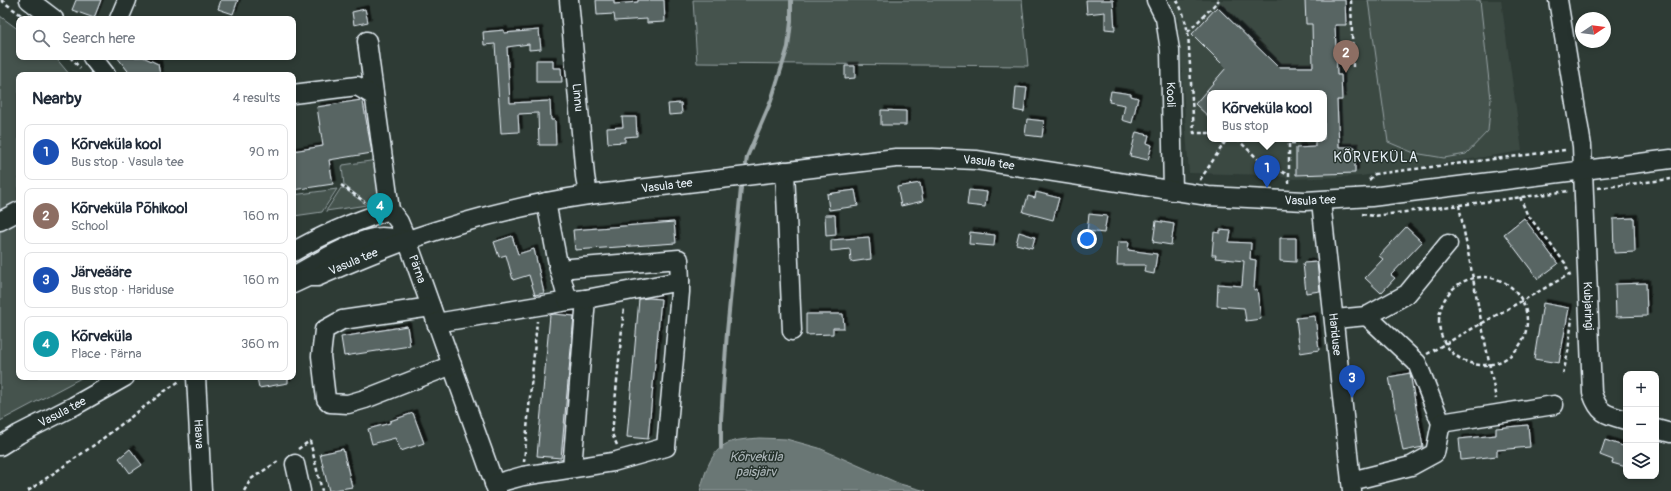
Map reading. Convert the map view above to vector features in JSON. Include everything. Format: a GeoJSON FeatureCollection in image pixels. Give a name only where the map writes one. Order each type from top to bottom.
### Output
{"type":"FeatureCollection","features":[{"type":"Feature","properties":{"kind":"street"},"geometry":{"type":"LineString","coordinates":[[29,0],[50,16]]}},
{"type":"Feature","properties":{"kind":"street"},"geometry":{"type":"LineString","coordinates":[[120,16],[127,0]]}},
{"type":"Feature","properties":{"kind":"street","name":"Linnu"},"geometry":{"type":"LineString","coordinates":[[569,0],[588,194]]}},
{"type":"Feature","properties":{"kind":"street","name":"Kooli"},"geometry":{"type":"LineString","coordinates":[[1156,0],[1165,18],[1170,50],[1173,191]]}},
{"type":"Feature","properties":{"kind":"street","name":"Kubjaringi"},"geometry":{"type":"LineString","coordinates":[[1558,0],[1582,146],[1592,393],[1599,409],[1606,415],[1623,419]]}},
{"type":"Feature","properties":{"kind":"street","name":"Pärna"},"geometry":{"type":"LineString","coordinates":[[367,41],[374,96],[385,212],[400,222],[496,487]]}},
{"type":"Feature","properties":{"kind":"street"},"geometry":{"type":"LineString","coordinates":[[92,62],[103,72]]}},
{"type":"Feature","properties":{"kind":"street"},"geometry":{"type":"LineString","coordinates":[[296,94],[357,86],[374,96]]}},
{"type":"Feature","properties":{"kind":"street","name":"Vasula tee"},"geometry":{"type":"LineString","coordinates":[[296,283],[308,277],[317,277],[407,240],[452,226],[546,202],[588,194],[896,158],[976,160],[1173,191],[1222,197],[1313,201],[1359,206],[1437,189],[1671,159]]}},
{"type":"Feature","properties":{"kind":"street"},"geometry":{"type":"LineString","coordinates":[[785,171],[792,331]]}},
{"type":"Feature","properties":{"kind":"street","name":"Hariduse"},"geometry":{"type":"LineString","coordinates":[[1313,201],[1335,319],[1352,486]]}},
{"type":"Feature","properties":{"kind":"street"},"geometry":{"type":"LineString","coordinates":[[546,202],[559,269],[577,300],[572,468]]}},
{"type":"Feature","properties":{"kind":"street"},"geometry":{"type":"LineString","coordinates":[[296,250],[313,240],[385,212]]}},
{"type":"Feature","properties":{"kind":"street"},"geometry":{"type":"LineString","coordinates":[[0,221],[16,213]]}},
{"type":"Feature","properties":{"kind":"street"},"geometry":{"type":"LineString","coordinates":[[296,274],[327,257],[361,242],[382,237],[407,240]]}},
{"type":"Feature","properties":{"kind":"street"},"geometry":{"type":"LineString","coordinates":[[1335,319],[1367,316],[1407,294],[1448,244]]}},
{"type":"Feature","properties":{"kind":"street"},"geometry":{"type":"LineString","coordinates":[[496,487],[523,476],[625,459],[666,447],[680,292],[679,259],[559,269]]}},
{"type":"Feature","properties":{"kind":"street"},"geometry":{"type":"LineString","coordinates":[[296,293],[346,275],[356,260]]}},
{"type":"Feature","properties":{"kind":"street","name":"Vasula tee"},"geometry":{"type":"LineString","coordinates":[[296,292],[311,284],[317,277]]}},
{"type":"Feature","properties":{"kind":"street"},"geometry":{"type":"LineString","coordinates":[[452,365],[365,399],[348,404],[330,403],[326,399],[321,356],[324,330],[342,320],[538,307],[680,281]]}},
{"type":"Feature","properties":{"kind":"street"},"geometry":{"type":"LineString","coordinates":[[1352,486],[1411,466],[1435,453],[1441,423],[1417,363],[1367,316]]}},
{"type":"Feature","properties":{"kind":"street","name":"Vasula tee"},"geometry":{"type":"LineString","coordinates":[[0,446],[19,434],[74,406],[120,380]]}},
{"type":"Feature","properties":{"kind":"street","name":"Haava"},"geometry":{"type":"LineString","coordinates":[[190,380],[202,491]]}},
{"type":"Feature","properties":{"kind":"street"},"geometry":{"type":"LineString","coordinates":[[1441,423],[1554,405]]}},
{"type":"Feature","properties":{"kind":"street"},"geometry":{"type":"LineString","coordinates":[[1659,430],[1671,433]]}},
{"type":"Feature","properties":{"kind":"street","name":"Vasula tee"},"geometry":{"type":"LineString","coordinates":[[0,441],[19,434]]}},
{"type":"Feature","properties":{"kind":"street"},"geometry":{"type":"LineString","coordinates":[[295,464],[301,491]]}},
{"type":"Feature","properties":{"kind":"path"},"geometry":{"type":"LineString","coordinates":[[1,0],[22,16]]}},
{"type":"Feature","properties":{"kind":"path"},"geometry":{"type":"LineString","coordinates":[[1177,0],[1183,13],[1188,32],[1194,133],[1207,133]]}},
{"type":"Feature","properties":{"kind":"path"},"geometry":{"type":"LineString","coordinates":[[1188,32],[1218,0]]}},
{"type":"Feature","properties":{"kind":"path"},"geometry":{"type":"LineString","coordinates":[[1350,0],[1353,68]]}},
{"type":"Feature","properties":{"kind":"path"},"geometry":{"type":"LineString","coordinates":[[1198,183],[1225,142]]}},
{"type":"Feature","properties":{"kind":"path"},"geometry":{"type":"LineString","coordinates":[[1240,142],[1258,159],[1288,175]]}},
{"type":"Feature","properties":{"kind":"path"},"geometry":{"type":"LineString","coordinates":[[1289,183],[1289,143],[1297,142]]}},
{"type":"Feature","properties":{"kind":"path"},"geometry":{"type":"LineString","coordinates":[[1369,180],[1375,174],[1565,150]]}},
{"type":"Feature","properties":{"kind":"path"},"geometry":{"type":"LineString","coordinates":[[1359,206],[1374,216],[1671,179]]}},
{"type":"Feature","properties":{"kind":"path"},"geometry":{"type":"LineString","coordinates":[[341,185],[385,212]]}},
{"type":"Feature","properties":{"kind":"path"},"geometry":{"type":"LineString","coordinates":[[1520,198],[1527,214],[1565,263],[1571,280]]}},
{"type":"Feature","properties":{"kind":"path"},"geometry":{"type":"LineString","coordinates":[[1459,205],[1498,413]]}},
{"type":"Feature","properties":{"kind":"path"},"geometry":{"type":"LineString","coordinates":[[1414,360],[1523,302],[1570,274]]}},
{"type":"Feature","properties":{"kind":"path"},"geometry":{"type":"LineString","coordinates":[[1472,277],[1493,278],[1504,282],[1514,289],[1526,309],[1528,322],[1526,334],[1512,355],[1502,362],[1490,365],[1477,365],[1464,361],[1453,354],[1445,344],[1440,331],[1439,318],[1442,305],[1448,293],[1458,284],[1472,277]]}},
{"type":"Feature","properties":{"kind":"path"},"geometry":{"type":"LineString","coordinates":[[625,291],[612,434],[615,443],[625,459]]}},
{"type":"Feature","properties":{"kind":"path"},"geometry":{"type":"LineString","coordinates":[[523,476],[538,307]]}},
{"type":"Feature","properties":{"kind":"path"},"geometry":{"type":"LineString","coordinates":[[1563,374],[1568,352],[1573,311]]}},
{"type":"Feature","properties":{"kind":"path"},"geometry":{"type":"LineString","coordinates":[[28,491],[97,443],[165,391],[186,380]]}},
{"type":"Feature","properties":{"kind":"shaded area"},"geometry":{"type":"Polygon","coordinates":[[[693,0],[1022,0],[1028,66],[697,63],[693,0]]]}},
{"type":"Feature","properties":{"kind":"shaded area"},"geometry":{"type":"Polygon","coordinates":[[[1169,0],[1501,0],[1522,151],[1361,176],[1294,179],[1271,175],[1189,173],[1178,18],[1169,0]]]}},
{"type":"Feature","properties":{"kind":"shaded area"},"geometry":{"type":"Polygon","coordinates":[[[1368,0],[1480,0],[1491,99],[1488,131],[1466,154],[1444,158],[1414,153],[1388,142],[1368,0]]]}},
{"type":"Feature","properties":{"kind":"shaded area"},"geometry":{"type":"Polygon","coordinates":[[[0,16],[16,28],[16,60],[58,60],[68,72],[16,72],[16,380],[77,380],[0,421],[0,16]]]}},
{"type":"Feature","properties":{"kind":"shaded area"},"geometry":{"type":"Polygon","coordinates":[[[377,160],[382,203],[370,205],[344,185],[342,167],[343,165],[377,160]]]}},
{"type":"Feature","properties":{"kind":"shaded area"},"geometry":{"type":"Polygon","coordinates":[[[341,188],[343,188],[367,205],[326,211],[341,188]]]}},
{"type":"Feature","properties":{"kind":"shaded area"},"geometry":{"type":"Polygon","coordinates":[[[337,189],[322,212],[296,216],[296,195],[337,189]]]}},
{"type":"Feature","properties":{"kind":"water","name":"Kõrveküla paisjärv"},"geometry":{"type":"Polygon","coordinates":[[[759,438],[786,439],[819,448],[900,484],[926,491],[700,491],[710,462],[718,450],[724,445],[734,441],[759,438]]]}},
{"type":"Feature","properties":{"kind":"building"},"geometry":{"type":"Polygon","coordinates":[[[76,0],[101,0],[95,16],[88,16],[72,10],[76,0]]]}},
{"type":"Feature","properties":{"kind":"building"},"geometry":{"type":"Polygon","coordinates":[[[221,0],[238,0],[233,14],[218,9],[221,0]]]}},
{"type":"Feature","properties":{"kind":"building"},"geometry":{"type":"Polygon","coordinates":[[[596,0],[614,0],[614,4],[638,2],[638,0],[664,0],[665,22],[647,23],[647,19],[615,21],[614,14],[597,15],[596,0]]]}},
{"type":"Feature","properties":{"kind":"building"},"geometry":{"type":"Polygon","coordinates":[[[1086,0],[1113,0],[1115,30],[1105,29],[1105,12],[1087,14],[1086,0]]]}},
{"type":"Feature","properties":{"kind":"building"},"geometry":{"type":"Polygon","coordinates":[[[1305,0],[1345,0],[1346,25],[1335,25],[1337,75],[1341,75],[1342,100],[1337,100],[1339,147],[1355,147],[1355,173],[1296,175],[1296,148],[1315,147],[1315,142],[1327,142],[1327,90],[1207,90],[1226,68],[1192,34],[1217,7],[1278,67],[1313,67],[1312,24],[1306,24],[1305,0]]]}},
{"type":"Feature","properties":{"kind":"building"},"geometry":{"type":"Polygon","coordinates":[[[365,9],[368,22],[354,25],[352,12],[365,9]]]}},
{"type":"Feature","properties":{"kind":"building"},"geometry":{"type":"Polygon","coordinates":[[[504,30],[504,33],[539,30],[541,49],[529,50],[529,44],[507,47],[510,103],[550,101],[551,120],[555,120],[556,145],[539,145],[538,113],[518,114],[519,132],[501,133],[495,44],[484,45],[483,32],[504,30]]]}},
{"type":"Feature","properties":{"kind":"building"},"geometry":{"type":"Polygon","coordinates":[[[119,60],[149,60],[158,64],[159,72],[129,72],[119,60]]]}},
{"type":"Feature","properties":{"kind":"building"},"geometry":{"type":"Polygon","coordinates":[[[536,60],[553,60],[553,68],[561,68],[562,82],[536,82],[536,60]]]}},
{"type":"Feature","properties":{"kind":"building"},"geometry":{"type":"Polygon","coordinates":[[[845,66],[855,66],[855,78],[845,79],[845,66]]]}},
{"type":"Feature","properties":{"kind":"building"},"geometry":{"type":"Polygon","coordinates":[[[1016,87],[1027,88],[1024,112],[1014,110],[1016,87]]]}},
{"type":"Feature","properties":{"kind":"building"},"geometry":{"type":"Polygon","coordinates":[[[1207,90],[1207,115],[1195,104],[1207,90]]]}},
{"type":"Feature","properties":{"kind":"building"},"geometry":{"type":"Polygon","coordinates":[[[1111,91],[1131,94],[1131,96],[1138,98],[1132,123],[1122,120],[1125,105],[1109,102],[1111,91]]]}},
{"type":"Feature","properties":{"kind":"building"},"geometry":{"type":"Polygon","coordinates":[[[361,100],[363,102],[372,153],[329,160],[333,184],[296,190],[296,150],[323,146],[317,107],[361,100]]]}},
{"type":"Feature","properties":{"kind":"building"},"geometry":{"type":"Polygon","coordinates":[[[681,103],[682,114],[669,115],[668,104],[681,103]]]}},
{"type":"Feature","properties":{"kind":"building"},"geometry":{"type":"Polygon","coordinates":[[[881,110],[906,111],[906,125],[881,125],[881,110]]]}},
{"type":"Feature","properties":{"kind":"building"},"geometry":{"type":"Polygon","coordinates":[[[622,117],[636,117],[637,136],[625,137],[625,142],[608,143],[607,128],[623,127],[622,117]]]}},
{"type":"Feature","properties":{"kind":"building"},"geometry":{"type":"Polygon","coordinates":[[[1027,119],[1044,121],[1042,137],[1025,135],[1027,119]]]}},
{"type":"Feature","properties":{"kind":"building"},"geometry":{"type":"Polygon","coordinates":[[[1136,132],[1149,135],[1147,143],[1152,145],[1148,160],[1130,156],[1136,132]]]}},
{"type":"Feature","properties":{"kind":"building"},"geometry":{"type":"Polygon","coordinates":[[[920,183],[923,201],[901,206],[897,187],[920,183]]]}},
{"type":"Feature","properties":{"kind":"building"},"geometry":{"type":"Polygon","coordinates":[[[855,190],[858,206],[829,210],[827,194],[855,190]]]}},
{"type":"Feature","properties":{"kind":"building"},"geometry":{"type":"Polygon","coordinates":[[[969,190],[987,192],[985,207],[967,205],[969,190]]]}},
{"type":"Feature","properties":{"kind":"building"},"geometry":{"type":"Polygon","coordinates":[[[1036,192],[1059,198],[1053,220],[1023,212],[1028,196],[1035,198],[1036,192]]]}},
{"type":"Feature","properties":{"kind":"building"},"geometry":{"type":"Polygon","coordinates":[[[1089,214],[1107,216],[1104,233],[1087,231],[1089,214]]]}},
{"type":"Feature","properties":{"kind":"building"},"geometry":{"type":"Polygon","coordinates":[[[825,215],[835,215],[836,235],[826,236],[825,215]]]}},
{"type":"Feature","properties":{"kind":"building"},"geometry":{"type":"Polygon","coordinates":[[[1524,218],[1558,264],[1538,279],[1504,234],[1524,218]]]}},
{"type":"Feature","properties":{"kind":"building"},"geometry":{"type":"Polygon","coordinates":[[[1634,218],[1635,252],[1614,253],[1613,219],[1634,218]]]}},
{"type":"Feature","properties":{"kind":"building"},"geometry":{"type":"Polygon","coordinates":[[[1156,221],[1174,224],[1171,245],[1153,242],[1156,221]]]}},
{"type":"Feature","properties":{"kind":"building"},"geometry":{"type":"Polygon","coordinates":[[[674,222],[676,243],[575,250],[573,230],[674,222]]]}},
{"type":"Feature","properties":{"kind":"building"},"geometry":{"type":"Polygon","coordinates":[[[1406,227],[1422,242],[1391,275],[1395,278],[1381,293],[1365,278],[1383,259],[1379,256],[1406,227]]]}},
{"type":"Feature","properties":{"kind":"building"},"geometry":{"type":"Polygon","coordinates":[[[1220,230],[1231,231],[1229,242],[1251,243],[1250,259],[1256,260],[1254,290],[1257,289],[1261,319],[1246,321],[1244,308],[1217,306],[1218,284],[1242,286],[1244,261],[1215,258],[1216,255],[1212,255],[1214,232],[1220,233],[1220,230]]]}},
{"type":"Feature","properties":{"kind":"building"},"geometry":{"type":"Polygon","coordinates":[[[970,232],[995,235],[994,246],[969,244],[970,232]]]}},
{"type":"Feature","properties":{"kind":"building"},"geometry":{"type":"Polygon","coordinates":[[[1019,232],[1035,237],[1032,248],[1016,244],[1019,232]]]}},
{"type":"Feature","properties":{"kind":"building"},"geometry":{"type":"Polygon","coordinates":[[[512,236],[518,254],[534,249],[544,293],[535,295],[529,275],[513,280],[506,255],[499,257],[494,242],[512,236]]]}},
{"type":"Feature","properties":{"kind":"building"},"geometry":{"type":"Polygon","coordinates":[[[869,237],[871,259],[851,262],[850,249],[831,251],[831,240],[869,237]]]}},
{"type":"Feature","properties":{"kind":"building"},"geometry":{"type":"Polygon","coordinates":[[[1280,238],[1296,238],[1296,262],[1280,261],[1280,238]]]}},
{"type":"Feature","properties":{"kind":"building"},"geometry":{"type":"Polygon","coordinates":[[[1118,242],[1129,242],[1128,250],[1157,254],[1154,274],[1144,272],[1145,265],[1117,265],[1118,242]]]}},
{"type":"Feature","properties":{"kind":"building"},"geometry":{"type":"Polygon","coordinates":[[[1317,262],[1320,291],[1306,293],[1303,263],[1317,262]]]}},
{"type":"Feature","properties":{"kind":"building"},"geometry":{"type":"Polygon","coordinates":[[[1646,283],[1647,316],[1616,317],[1615,284],[1646,283]]]}},
{"type":"Feature","properties":{"kind":"building"},"geometry":{"type":"Polygon","coordinates":[[[639,299],[661,299],[648,439],[627,437],[639,299]]]}},
{"type":"Feature","properties":{"kind":"building"},"geometry":{"type":"Polygon","coordinates":[[[1543,303],[1569,308],[1559,363],[1534,359],[1543,303]]]}},
{"type":"Feature","properties":{"kind":"building"},"geometry":{"type":"Polygon","coordinates":[[[806,314],[843,314],[844,328],[833,328],[833,334],[806,335],[806,314]]]}},
{"type":"Feature","properties":{"kind":"building"},"geometry":{"type":"Polygon","coordinates":[[[550,315],[574,316],[561,458],[537,456],[550,315]]]}},
{"type":"Feature","properties":{"kind":"building"},"geometry":{"type":"Polygon","coordinates":[[[1315,316],[1319,350],[1300,353],[1296,318],[1315,316]]]}},
{"type":"Feature","properties":{"kind":"building"},"geometry":{"type":"Polygon","coordinates":[[[407,326],[410,346],[344,356],[341,337],[407,326]]]}},
{"type":"Feature","properties":{"kind":"building"},"geometry":{"type":"Polygon","coordinates":[[[1410,373],[1423,447],[1403,451],[1389,377],[1410,373]]]}},
{"type":"Feature","properties":{"kind":"building"},"geometry":{"type":"Polygon","coordinates":[[[258,380],[288,380],[288,383],[259,388],[258,380]]]}},
{"type":"Feature","properties":{"kind":"building"},"geometry":{"type":"Polygon","coordinates":[[[413,413],[424,443],[401,451],[395,438],[372,444],[368,429],[390,423],[390,421],[413,413]]]}},
{"type":"Feature","properties":{"kind":"building"},"geometry":{"type":"Polygon","coordinates":[[[1528,425],[1530,447],[1497,450],[1497,456],[1461,460],[1459,439],[1496,435],[1496,428],[1528,425]]]}},
{"type":"Feature","properties":{"kind":"building"},"geometry":{"type":"Polygon","coordinates":[[[1605,440],[1623,446],[1623,466],[1612,463],[1613,460],[1600,455],[1605,440]]]}},
{"type":"Feature","properties":{"kind":"building"},"geometry":{"type":"Polygon","coordinates":[[[130,449],[142,465],[130,473],[119,458],[130,449]]]}},
{"type":"Feature","properties":{"kind":"building"},"geometry":{"type":"Polygon","coordinates":[[[343,449],[352,487],[329,491],[320,454],[343,449]]]}},
{"type":"Feature","properties":{"kind":"waterway"},"geometry":{"type":"LineString","coordinates":[[746,164],[747,157],[771,101],[788,47],[791,22],[791,0]]}},
{"type":"Feature","properties":{"kind":"waterway"},"geometry":{"type":"LineString","coordinates":[[721,448],[721,419],[727,332],[741,188]]}},
{"type":"Feature","properties":{"kind":"place","name":"Kõrveküla Põhikool"},"geometry":{"type":"Point","coordinates":[1346,73]}},
{"type":"Feature","properties":{"kind":"place","name":"Kõrveküla kool"},"geometry":{"type":"Point","coordinates":[1267,188]}},
{"type":"Feature","properties":{"kind":"place","name":"Kõrveküla"},"geometry":{"type":"Point","coordinates":[380,226]}},
{"type":"Feature","properties":{"kind":"place","name":"Järveääre"},"geometry":{"type":"Point","coordinates":[1352,398]}},
{"type":"Feature","properties":{"kind":"district","name":"KÕRVEKÜLA"},"geometry":{"type":"Point","coordinates":[1376,157]}}]}
